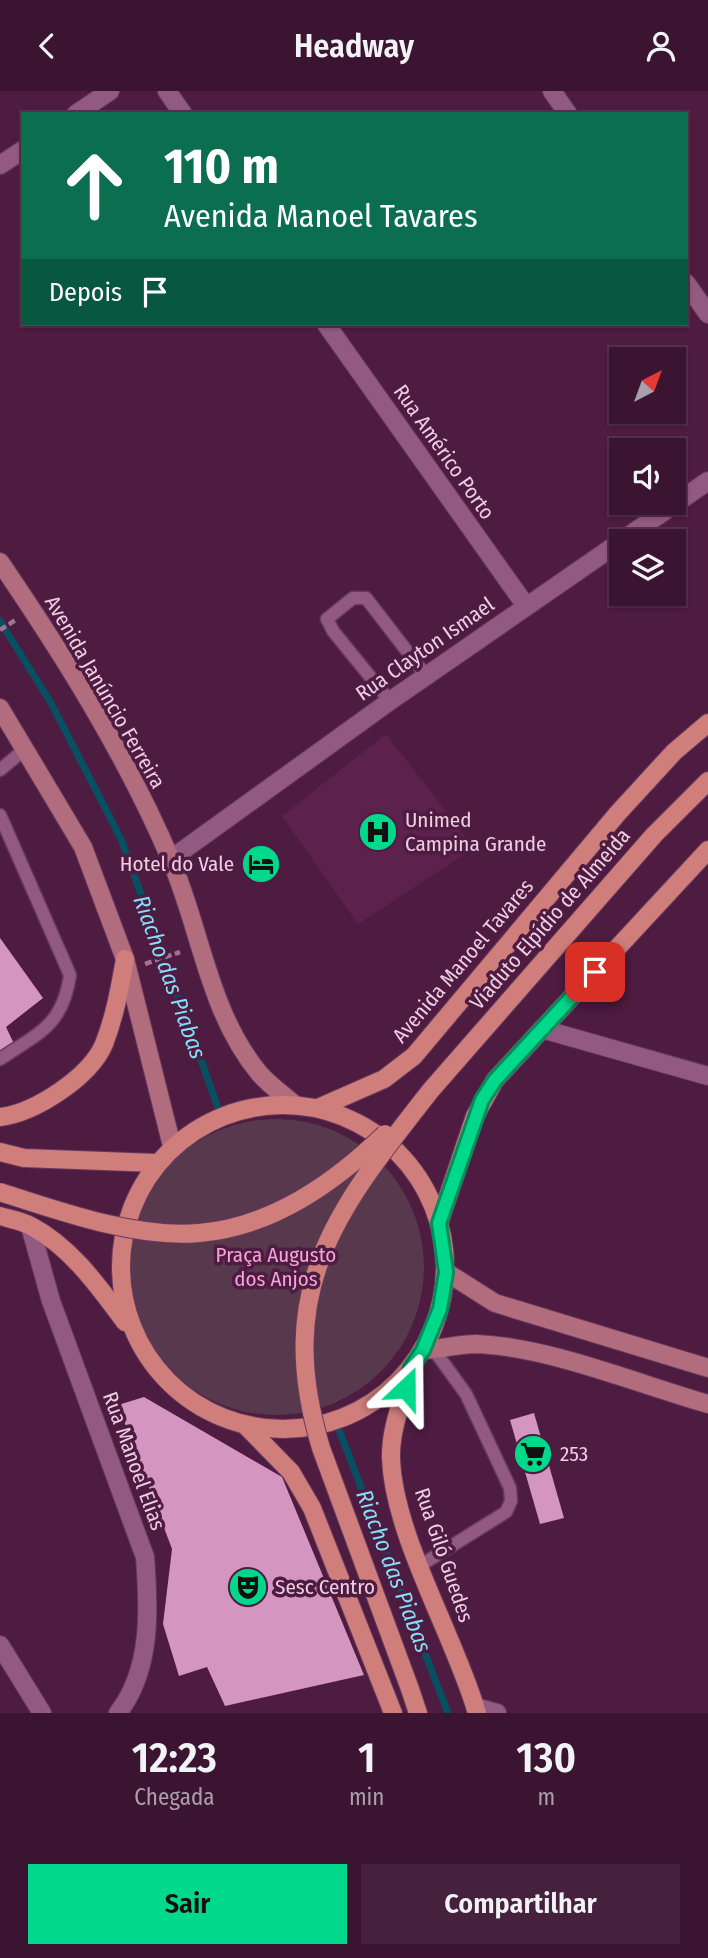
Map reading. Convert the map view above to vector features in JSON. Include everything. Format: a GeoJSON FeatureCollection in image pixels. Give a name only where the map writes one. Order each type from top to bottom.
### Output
{"type":"FeatureCollection","features":[{"type":"Feature","properties":{"kind":"main road","name":"Avenida Janúncio Ferreira"},"geometry":{"type":"LineString","coordinates":[[0,562],[61,653],[100,720],[171,859],[210,981],[235,1037],[260,1074],[295,1105]]}},
{"type":"Feature","properties":{"kind":"main road"},"geometry":{"type":"LineString","coordinates":[[0,708],[83,847],[125,958],[172,1146]]}},
{"type":"Feature","properties":{"kind":"main road","name":"Avenida Manoel Tavares"},"geometry":{"type":"LineString","coordinates":[[318,1108],[384,1079],[414,1056],[618,813],[674,752],[708,723]]}},
{"type":"Feature","properties":{"kind":"main road","name":"Viaduto Elpídio de Almeida"},"geometry":{"type":"LineString","coordinates":[[418,1713],[321,1448],[311,1413],[304,1345],[310,1296],[331,1233],[369,1168],[431,1090],[653,835],[708,781]]}},
{"type":"Feature","properties":{"kind":"main road"},"geometry":{"type":"LineString","coordinates":[[439,1223],[482,1100],[495,1080],[708,850]]}},
{"type":"Feature","properties":{"kind":"main road"},"geometry":{"type":"LineString","coordinates":[[0,1117],[17,1115],[48,1100],[78,1076],[103,1047],[116,1008],[125,958]]}},
{"type":"Feature","properties":{"kind":"main road","name":"Viaduto Elpídio de Almeida"},"geometry":{"type":"LineString","coordinates":[[0,1192],[128,1227],[199,1233],[234,1226],[271,1216],[324,1184],[361,1157],[431,1090]]}},
{"type":"Feature","properties":{"kind":"main road"},"geometry":{"type":"LineString","coordinates":[[0,1216],[30,1226],[91,1276],[163,1378],[201,1408],[246,1426],[281,1430],[316,1427],[340,1420],[384,1395],[428,1350],[446,1272],[439,1223],[424,1186],[382,1136],[344,1117],[318,1108],[295,1105],[245,1108],[219,1117],[172,1146],[156,1163],[137,1193],[124,1226],[119,1264],[123,1302],[136,1338]]}},
{"type":"Feature","properties":{"kind":"main road"},"geometry":{"type":"LineString","coordinates":[[0,1152],[24,1158],[156,1163]]}},
{"type":"Feature","properties":{"kind":"main road"},"geometry":{"type":"LineString","coordinates":[[446,1272],[495,1303],[708,1368]]}},
{"type":"Feature","properties":{"kind":"main road"},"geometry":{"type":"LineString","coordinates":[[428,1350],[477,1344],[532,1353],[708,1405]]}},
{"type":"Feature","properties":{"kind":"main road","name":"Rua Giló Guedes"},"geometry":{"type":"LineString","coordinates":[[411,1368],[393,1435],[391,1460],[397,1496],[476,1710]]}},
{"type":"Feature","properties":{"kind":"main road"},"geometry":{"type":"LineString","coordinates":[[246,1426],[290,1472],[312,1508],[393,1713]]}},
{"type":"Feature","properties":{"kind":"street"},"geometry":{"type":"LineString","coordinates":[[79,112],[110,91]]}},
{"type":"Feature","properties":{"kind":"street"},"geometry":{"type":"LineString","coordinates":[[167,91],[182,112]]}},
{"type":"Feature","properties":{"kind":"street"},"geometry":{"type":"LineString","coordinates":[[552,91],[567,112]]}},
{"type":"Feature","properties":{"kind":"street"},"geometry":{"type":"LineString","coordinates":[[0,165],[21,151]]}},
{"type":"Feature","properties":{"kind":"street"},"geometry":{"type":"LineString","coordinates":[[688,286],[708,314]]}},
{"type":"Feature","properties":{"kind":"street","name":"Rua Américo Porto"},"geometry":{"type":"LineString","coordinates":[[327,326],[526,606]]}},
{"type":"Feature","properties":{"kind":"street","name":"Rua Clayton Ismael"},"geometry":{"type":"LineString","coordinates":[[171,859],[390,701],[708,481]]}},
{"type":"Feature","properties":{"kind":"street"},"geometry":{"type":"LineString","coordinates":[[542,1029],[708,1076]]}},
{"type":"Feature","properties":{"kind":"street","name":"Rua Manoel Elias"},"geometry":{"type":"LineString","coordinates":[[30,1226],[51,1301],[145,1557],[148,1601],[143,1657],[133,1693],[118,1713]]}},
{"type":"Feature","properties":{"kind":"street"},"geometry":{"type":"LineString","coordinates":[[0,1646],[42,1713]]}},
{"type":"Feature","properties":{"kind":"street"},"geometry":{"type":"LineString","coordinates":[[476,1710],[497,1713]]}},
{"type":"Feature","properties":{"kind":"lane"},"geometry":{"type":"LineString","coordinates":[[390,701],[333,631],[327,619],[353,598],[366,599],[427,677]]}},
{"type":"Feature","properties":{"kind":"lane"},"geometry":{"type":"LineString","coordinates":[[0,769],[24,749]]}},
{"type":"Feature","properties":{"kind":"lane"},"geometry":{"type":"LineString","coordinates":[[0,815],[70,975],[68,992],[52,1025],[0,1059]]}},
{"type":"Feature","properties":{"kind":"lane"},"geometry":{"type":"LineString","coordinates":[[421,1565],[506,1512],[511,1501],[510,1488],[466,1394],[428,1350]]}},
{"type":"Feature","properties":{"kind":"path"},"geometry":{"type":"LineString","coordinates":[[0,630],[15,620]]}},
{"type":"Feature","properties":{"kind":"path"},"geometry":{"type":"LineString","coordinates":[[148,963],[176,954]]}},
{"type":"Feature","properties":{"kind":"shaded area","name":"Unimed Campina Grande"},"geometry":{"type":"Polygon","coordinates":[[[386,734],[474,848],[358,924],[282,816],[386,734]]]}},
{"type":"Feature","properties":{"kind":"green space","name":"Praça Augusto dos Anjos"},"geometry":{"type":"Polygon","coordinates":[[[276,1119],[305,1122],[346,1137],[370,1153],[390,1173],[406,1197],[417,1224],[424,1267],[421,1296],[406,1337],[390,1361],[370,1381],[346,1397],[319,1408],[276,1415],[247,1412],[206,1397],[182,1381],[162,1361],[146,1337],[135,1310],[128,1267],[131,1238],[146,1197],[162,1173],[182,1153],[206,1137],[233,1126],[276,1119]]]}},
{"type":"Feature","properties":{"kind":"building"},"geometry":{"type":"Polygon","coordinates":[[[0,938],[43,998],[6,1027],[16,1048],[0,1059],[0,938]]]}},
{"type":"Feature","properties":{"kind":"building","name":"Sesc Centro"},"geometry":{"type":"Polygon","coordinates":[[[144,1397],[282,1477],[364,1675],[225,1706],[207,1667],[179,1676],[163,1624],[172,1549],[118,1405],[144,1397]]]}},
{"type":"Feature","properties":{"kind":"building"},"geometry":{"type":"Polygon","coordinates":[[[534,1413],[564,1518],[540,1524],[510,1420],[534,1413]]]}},
{"type":"Feature","properties":{"kind":"waterway","name":"Riacho das Piabas"},"geometry":{"type":"LineString","coordinates":[[0,621],[51,703],[121,839],[220,1113]]}},
{"type":"Feature","properties":{"kind":"waterway","name":"Riacho das Piabas"},"geometry":{"type":"LineString","coordinates":[[339,1430],[448,1713]]}},
{"type":"Feature","properties":{"kind":"place","name":"Unimed Campina Grande"},"geometry":{"type":"Point","coordinates":[378,832]}},
{"type":"Feature","properties":{"kind":"place","name":"Hotel do Vale"},"geometry":{"type":"Point","coordinates":[261,864]}},
{"type":"Feature","properties":{"kind":"place","name":"253"},"geometry":{"type":"Point","coordinates":[533,1454]}},
{"type":"Feature","properties":{"kind":"place","name":"Sesc Centro"},"geometry":{"type":"Point","coordinates":[248,1587]}},
{"type":"Feature","properties":{"kind":"route"},"geometry":{"type":"LineString","coordinates":[[406,1388],[411,1368],[423,1350],[440,1309],[446,1272],[439,1223],[482,1100],[495,1080],[595,972]]}}]}
